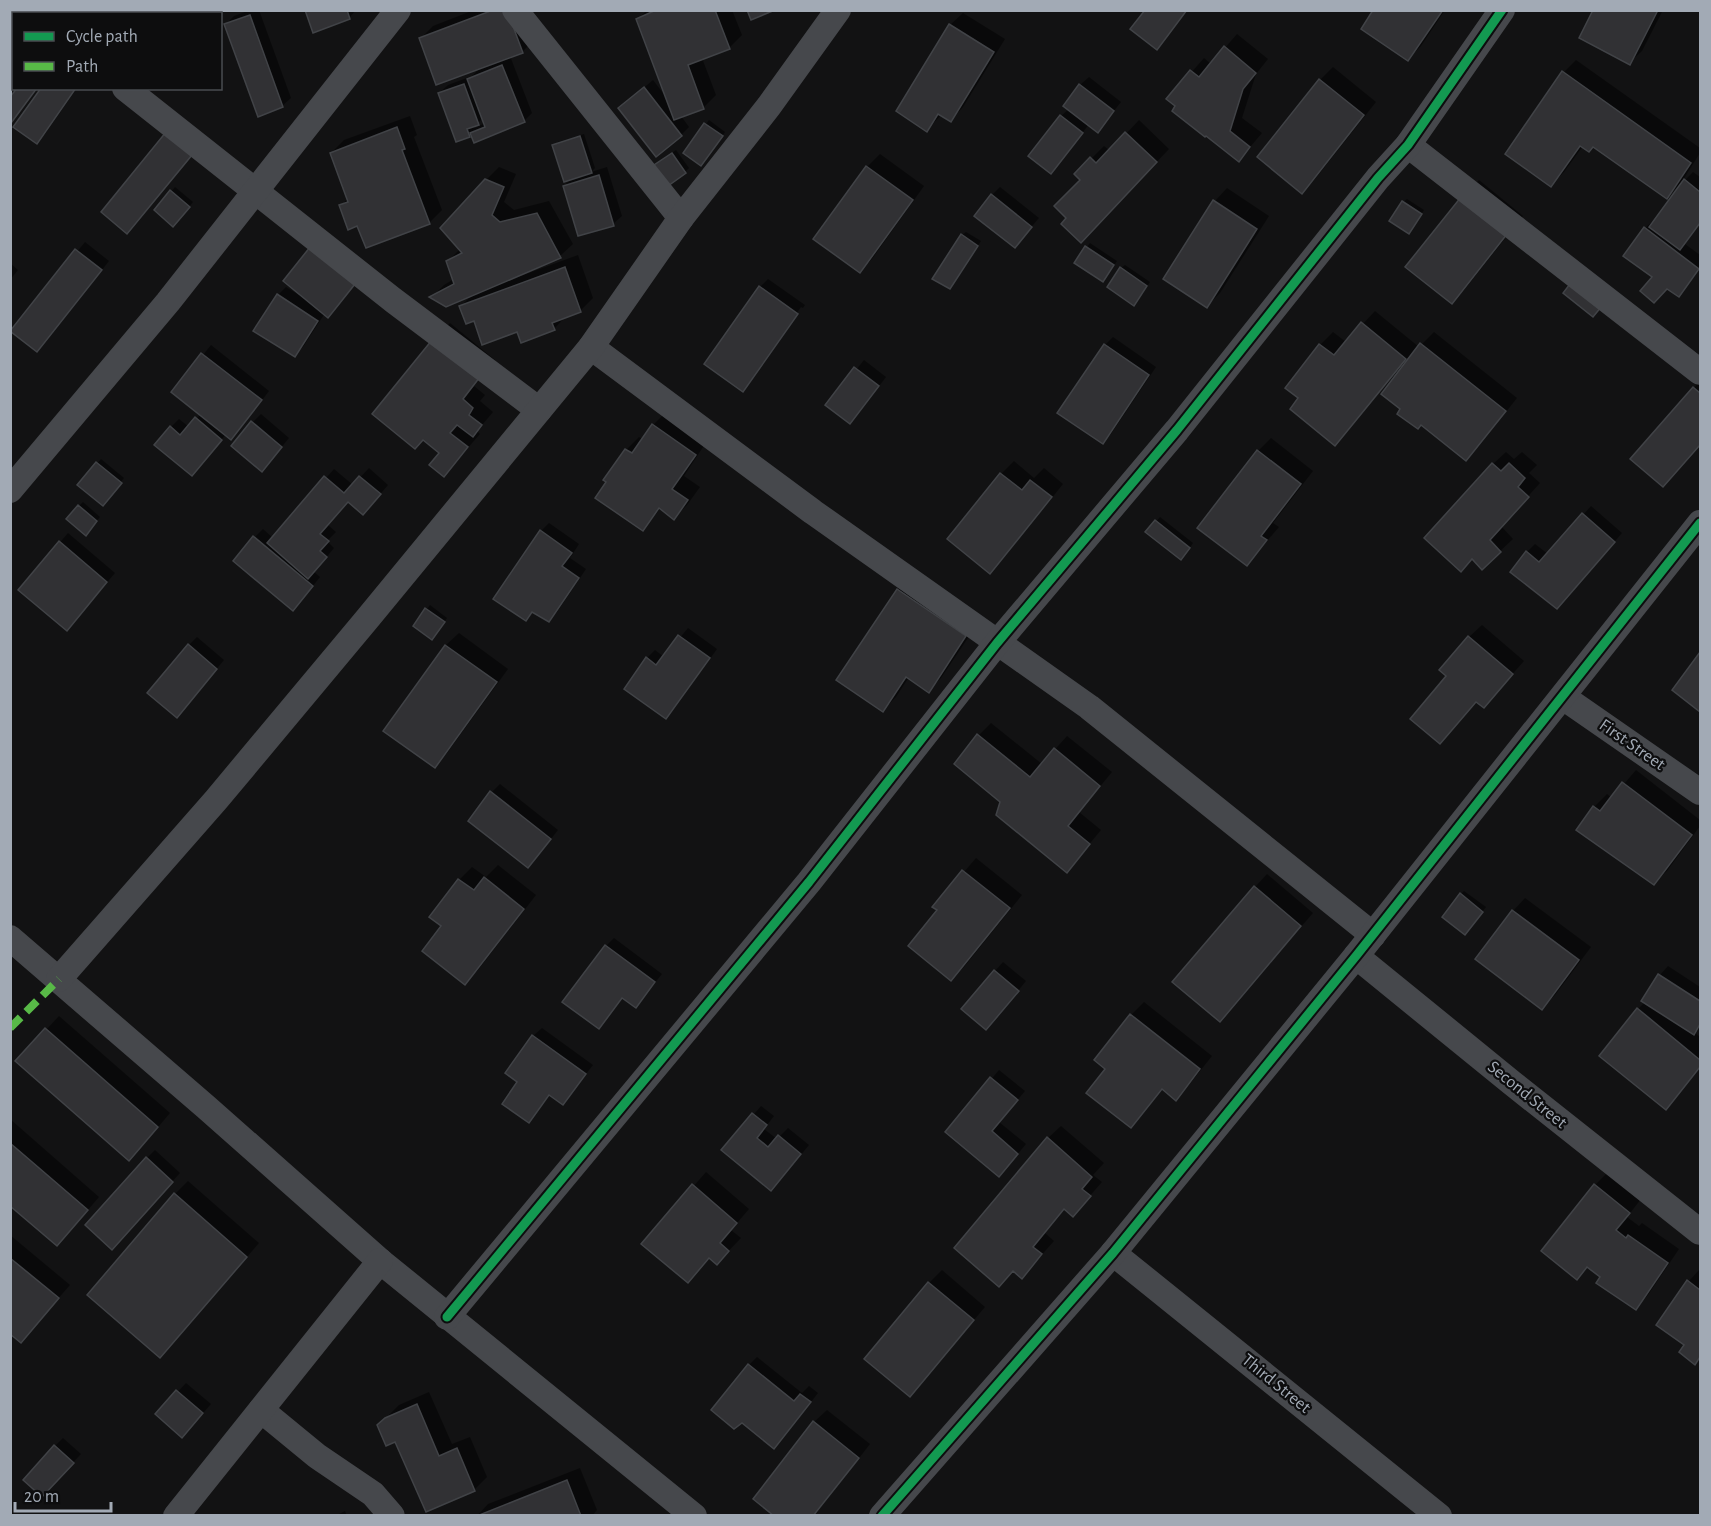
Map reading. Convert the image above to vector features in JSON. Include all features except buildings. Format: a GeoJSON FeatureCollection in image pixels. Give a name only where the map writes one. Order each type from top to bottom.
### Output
{"type":"FeatureCollection","features":[{"type":"Feature","properties":{"kind":"street"},"geometry":{"type":"LineString","coordinates":[[10,490],[63,429],[256,192],[398,10]]}},
{"type":"Feature","properties":{"kind":"street"},"geometry":{"type":"LineString","coordinates":[[515,10],[681,218]]}},
{"type":"Feature","properties":{"kind":"street"},"geometry":{"type":"LineString","coordinates":[[447,1317],[809,882],[997,643],[1177,430],[1378,178],[1408,145],[1502,10]]}},
{"type":"Feature","properties":{"kind":"street"},"geometry":{"type":"LineString","coordinates":[[60,979],[216,800],[591,347],[681,218],[769,105],[834,12]]}},
{"type":"Feature","properties":{"kind":"street"},"geometry":{"type":"LineString","coordinates":[[128,90],[393,300],[539,410]]}},
{"type":"Feature","properties":{"kind":"street"},"geometry":{"type":"LineString","coordinates":[[1408,145],[1701,372]]}},
{"type":"Feature","properties":{"kind":"street"},"geometry":{"type":"LineString","coordinates":[[591,347],[813,512],[1089,707],[1373,935]]}},
{"type":"Feature","properties":{"kind":"street"},"geometry":{"type":"LineString","coordinates":[[882,1515],[1113,1253],[1373,935],[1701,523]]}},
{"type":"Feature","properties":{"kind":"street","name":"First Street"},"geometry":{"type":"LineString","coordinates":[[1563,697],[1701,792]]}},
{"type":"Feature","properties":{"kind":"street"},"geometry":{"type":"LineString","coordinates":[[10,938],[60,979],[380,1261],[694,1515]]}},
{"type":"Feature","properties":{"kind":"street","name":"Second Street"},"geometry":{"type":"LineString","coordinates":[[1356,956],[1701,1232]]}},
{"type":"Feature","properties":{"kind":"street","name":"Third Street"},"geometry":{"type":"LineString","coordinates":[[1113,1253],[1439,1515]]}},
{"type":"Feature","properties":{"kind":"street"},"geometry":{"type":"LineString","coordinates":[[176,1515],[380,1261]]}},
{"type":"Feature","properties":{"kind":"street"},"geometry":{"type":"LineString","coordinates":[[261,1410],[317,1456],[373,1494],[392,1515]]}},
{"type":"Feature","properties":{"kind":"marked path"},"geometry":{"type":"LineString","coordinates":[[10,1028],[59,979]]}},
{"type":"Feature","properties":{"kind":"cycle path"},"geometry":{"type":"LineString","coordinates":[[447,1317],[809,882],[997,643],[1177,430],[1378,178],[1408,145],[1502,10]]}},
{"type":"Feature","properties":{"kind":"cycle path"},"geometry":{"type":"LineString","coordinates":[[882,1516],[1113,1253],[1356,956],[1700,523]]}}]}
